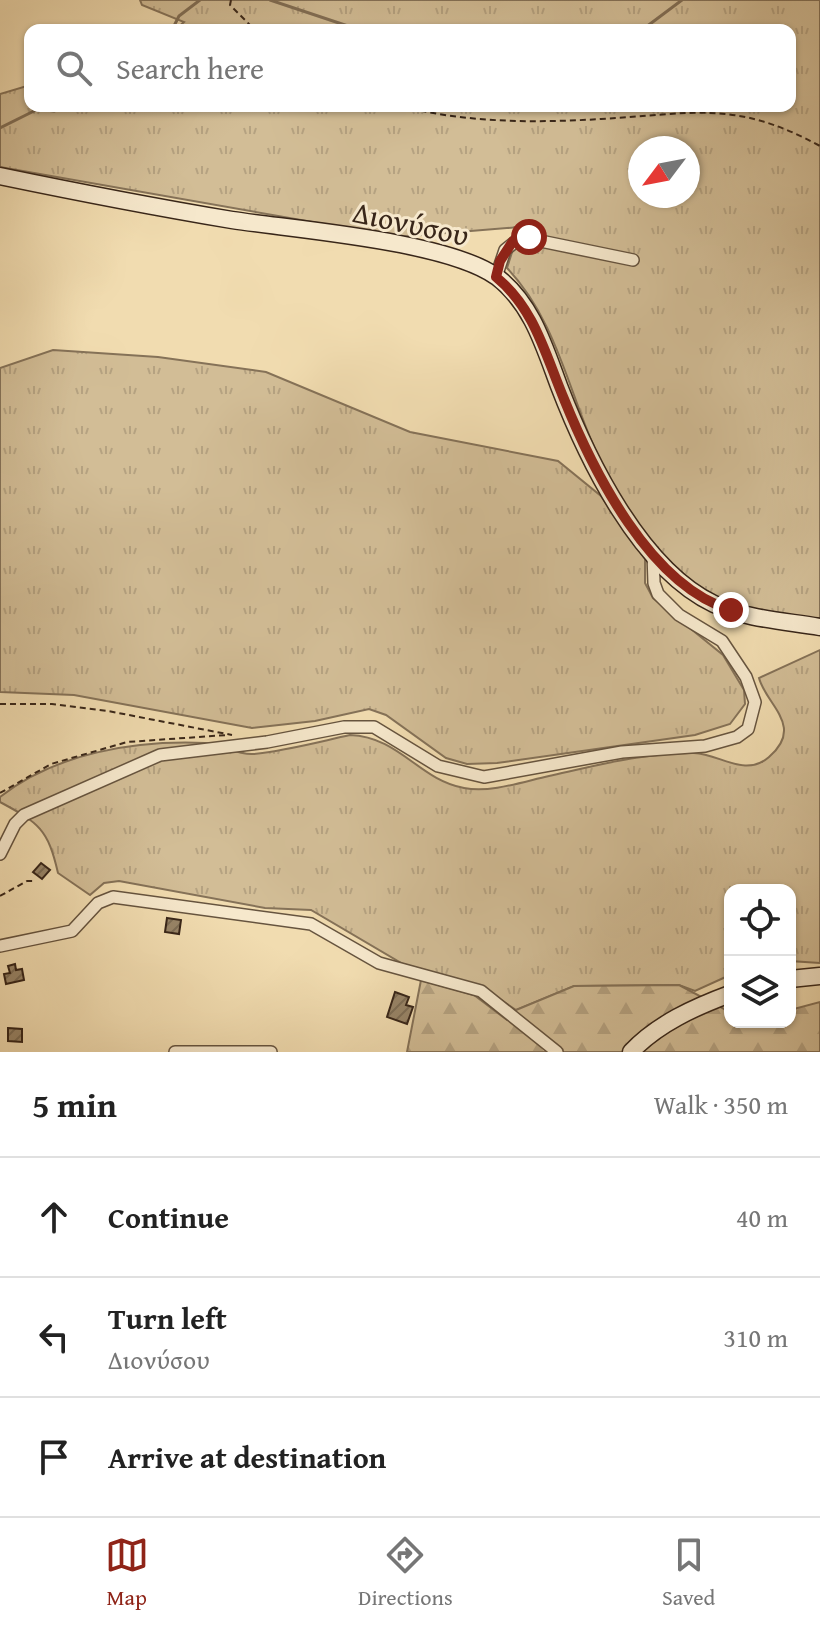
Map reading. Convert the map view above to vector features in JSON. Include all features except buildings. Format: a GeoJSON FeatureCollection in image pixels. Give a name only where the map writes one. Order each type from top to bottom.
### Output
{"type":"FeatureCollection","features":[{"type":"Feature","properties":{"kind":"main road","name":"Διονύσου"},"geometry":{"type":"LineString","coordinates":[[0,176],[228,219],[434,252],[461,258],[496,277],[528,310],[582,440],[623,513],[653,554],[685,587],[715,604],[820,627]]}},
{"type":"Feature","properties":{"kind":"main road"},"geometry":{"type":"LineString","coordinates":[[796,978],[820,976]]}},
{"type":"Feature","properties":{"kind":"main road"},"geometry":{"type":"LineString","coordinates":[[631,1052],[654,1032],[686,1013],[724,997]]}},
{"type":"Feature","properties":{"kind":"street"},"geometry":{"type":"LineString","coordinates":[[496,277],[505,250],[521,237],[633,260]]}},
{"type":"Feature","properties":{"kind":"street"},"geometry":{"type":"LineString","coordinates":[[0,854],[15,824],[24,815],[112,773],[160,755],[267,742],[344,727],[374,727],[438,766],[484,777],[622,752],[705,746],[737,737],[748,729],[752,718],[755,702],[752,690],[722,641],[679,615],[658,594],[654,583],[653,554]]}},
{"type":"Feature","properties":{"kind":"street"},"geometry":{"type":"LineString","coordinates":[[0,946],[72,931],[98,903],[113,897],[311,924],[379,963],[481,991],[557,1052]]}},
{"type":"Feature","properties":{"kind":"street"},"geometry":{"type":"LineString","coordinates":[[175,1052],[271,1052]]}},
{"type":"Feature","properties":{"kind":"path"},"geometry":{"type":"LineString","coordinates":[[231,0],[230,5],[248,24]]}},
{"type":"Feature","properties":{"kind":"path"},"geometry":{"type":"LineString","coordinates":[[431,112],[465,119],[600,119],[672,112]]}},
{"type":"Feature","properties":{"kind":"path"},"geometry":{"type":"LineString","coordinates":[[729,112],[785,128],[820,146]]}},
{"type":"Feature","properties":{"kind":"path"},"geometry":{"type":"LineString","coordinates":[[0,704],[80,707],[229,735],[251,742]]}},
{"type":"Feature","properties":{"kind":"path"},"geometry":{"type":"LineString","coordinates":[[0,793],[51,764],[127,742],[229,735]]}},
{"type":"Feature","properties":{"kind":"path"},"geometry":{"type":"LineString","coordinates":[[0,896],[27,881],[36,881]]}},
{"type":"Feature","properties":{"kind":"green space"},"geometry":{"type":"Polygon","coordinates":[[[140,0],[820,0],[820,621],[752,610],[714,597],[676,567],[639,526],[601,463],[549,331],[507,268],[520,227],[398,237],[0,167],[0,94],[24,87],[24,112],[796,112],[796,24],[182,24],[184,22],[142,5],[140,0]]]}},
{"type":"Feature","properties":{"kind":"green space"},"geometry":{"type":"Polygon","coordinates":[[[53,350],[158,357],[266,372],[410,432],[558,461],[601,496],[645,559],[645,583],[653,598],[723,655],[744,690],[745,704],[730,724],[695,735],[497,763],[467,764],[446,758],[386,715],[369,709],[315,721],[252,728],[74,695],[0,692],[0,368],[53,350]]]}},
{"type":"Feature","properties":{"kind":"green space"},"geometry":{"type":"Polygon","coordinates":[[[820,650],[820,963],[796,961],[796,884],[724,884],[724,978],[695,991],[679,985],[574,986],[516,1010],[480,986],[403,964],[311,910],[265,908],[119,881],[104,883],[90,895],[58,873],[50,846],[40,829],[0,802],[0,797],[22,782],[71,760],[97,752],[151,744],[211,744],[253,754],[350,735],[383,743],[434,777],[448,784],[474,789],[506,786],[658,755],[704,754],[751,765],[769,757],[784,735],[780,716],[759,678],[820,650]]]}},
{"type":"Feature","properties":{"kind":"green space"},"geometry":{"type":"Polygon","coordinates":[[[421,980],[474,995],[507,1020],[516,1010],[574,986],[679,985],[724,1009],[724,1028],[796,1028],[796,1008],[820,1002],[820,1052],[407,1052],[421,980]]]}},
{"type":"Feature","properties":{"kind":"waterway"},"geometry":{"type":"LineString","coordinates":[[175,24],[179,16],[200,0]]}},
{"type":"Feature","properties":{"kind":"waterway"},"geometry":{"type":"LineString","coordinates":[[270,0],[342,24]]}},
{"type":"Feature","properties":{"kind":"waterway"},"geometry":{"type":"LineString","coordinates":[[650,24],[682,0]]}},
{"type":"Feature","properties":{"kind":"waterway"},"geometry":{"type":"LineString","coordinates":[[0,128],[32,112]]}},
{"type":"Feature","properties":{"kind":"route"},"geometry":{"type":"LineString","coordinates":[[529,237],[513,241],[505,250],[496,277],[528,310],[592,459],[623,513],[653,554],[685,587],[731,610]]}}]}
